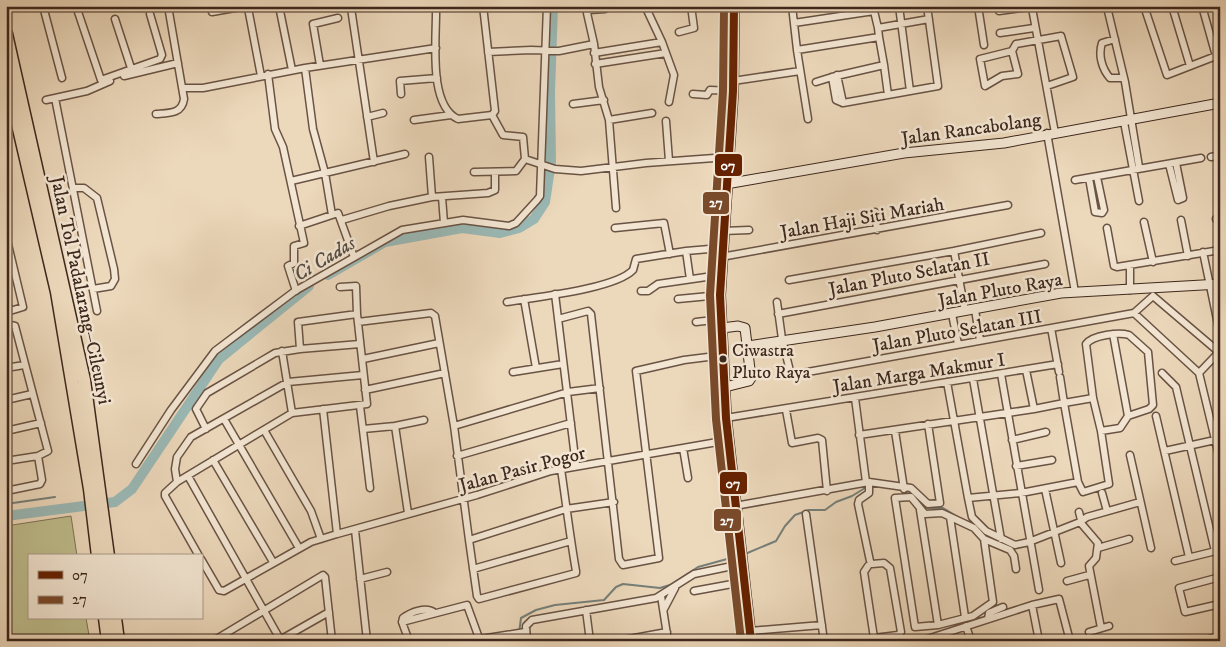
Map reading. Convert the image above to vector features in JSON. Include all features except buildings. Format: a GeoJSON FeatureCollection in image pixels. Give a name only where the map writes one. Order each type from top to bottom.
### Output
{"type":"FeatureCollection","features":[{"type":"Feature","properties":{"kind":"highway","name":"Jalan Tol Padalarang–Cileunyi"},"geometry":{"type":"LineString","coordinates":[[6,34],[84,380],[98,514],[98,554]]}},
{"type":"Feature","properties":{"kind":"highway","name":"Jalan Tol Padalarang–Cileunyi"},"geometry":{"type":"LineString","coordinates":[[6,73],[57,292],[95,488]]}},
{"type":"Feature","properties":{"kind":"highway","name":"Jalan Tol Padalarang–Cileunyi"},"geometry":{"type":"LineString","coordinates":[[98,514],[108,554]]}},
{"type":"Feature","properties":{"kind":"highway"},"geometry":{"type":"LineString","coordinates":[[105,620],[108,641]]}},
{"type":"Feature","properties":{"kind":"highway"},"geometry":{"type":"LineString","coordinates":[[115,620],[118,641]]}},
{"type":"Feature","properties":{"kind":"main road"},"geometry":{"type":"LineString","coordinates":[[734,6],[733,86],[721,253],[720,295],[726,418],[750,636]]}},
{"type":"Feature","properties":{"kind":"street"},"geometry":{"type":"LineString","coordinates":[[43,6],[62,78]]}},
{"type":"Feature","properties":{"kind":"street"},"geometry":{"type":"LineString","coordinates":[[76,6],[99,78],[103,80],[131,68],[158,61],[162,57],[150,14]]}},
{"type":"Feature","properties":{"kind":"street"},"geometry":{"type":"LineString","coordinates":[[156,114],[178,110],[183,105],[184,88],[168,6]]}},
{"type":"Feature","properties":{"kind":"street"},"geometry":{"type":"LineString","coordinates":[[212,12],[246,6],[248,8],[265,75],[275,128],[282,145],[291,181],[303,244],[294,246],[294,264],[288,266],[296,291]]}},
{"type":"Feature","properties":{"kind":"street"},"geometry":{"type":"LineString","coordinates":[[279,6],[292,70]]}},
{"type":"Feature","properties":{"kind":"street"},"geometry":{"type":"LineString","coordinates":[[364,6],[351,7],[374,162]]}},
{"type":"Feature","properties":{"kind":"street"},"geometry":{"type":"LineString","coordinates":[[436,6],[437,78],[440,97],[451,115],[458,119],[492,115]]}},
{"type":"Feature","properties":{"kind":"street"},"geometry":{"type":"LineString","coordinates":[[484,6],[495,111],[492,115]]}},
{"type":"Feature","properties":{"kind":"street"},"geometry":{"type":"LineString","coordinates":[[136,464],[171,410],[214,351],[296,291],[402,230],[444,223],[472,221],[504,227],[516,223],[540,196],[544,165],[547,6]]}},
{"type":"Feature","properties":{"kind":"street"},"geometry":{"type":"LineString","coordinates":[[642,6],[646,8],[662,42],[674,78],[669,102]]}},
{"type":"Feature","properties":{"kind":"street"},"geometry":{"type":"LineString","coordinates":[[679,32],[694,28],[691,6]]}},
{"type":"Feature","properties":{"kind":"street"},"geometry":{"type":"LineString","coordinates":[[792,6],[808,119]]}},
{"type":"Feature","properties":{"kind":"street"},"geometry":{"type":"LineString","coordinates":[[900,6],[910,91]]}},
{"type":"Feature","properties":{"kind":"street"},"geometry":{"type":"LineString","coordinates":[[834,76],[842,103],[938,84],[927,6]]}},
{"type":"Feature","properties":{"kind":"street"},"geometry":{"type":"LineString","coordinates":[[978,6],[984,45]]}},
{"type":"Feature","properties":{"kind":"street"},"geometry":{"type":"LineString","coordinates":[[1145,6],[1167,75],[1216,56],[1202,6]]}},
{"type":"Feature","properties":{"kind":"street"},"geometry":{"type":"LineString","coordinates":[[1172,6],[1190,66]]}},
{"type":"Feature","properties":{"kind":"street"},"geometry":{"type":"LineString","coordinates":[[999,11],[1030,7],[1047,86],[1075,292]]}},
{"type":"Feature","properties":{"kind":"street"},"geometry":{"type":"LineString","coordinates":[[1108,7],[1127,90],[1127,121],[1136,169],[1139,200]]}},
{"type":"Feature","properties":{"kind":"street"},"geometry":{"type":"LineString","coordinates":[[794,23],[873,8],[878,28],[888,95]]}},
{"type":"Feature","properties":{"kind":"street"},"geometry":{"type":"LineString","coordinates":[[604,9],[589,10],[586,14],[594,44],[595,64],[608,120],[616,208]]}},
{"type":"Feature","properties":{"kind":"street"},"geometry":{"type":"LineString","coordinates":[[320,66],[313,24],[338,18]]}},
{"type":"Feature","properties":{"kind":"street"},"geometry":{"type":"LineString","coordinates":[[116,19],[131,68]]}},
{"type":"Feature","properties":{"kind":"street"},"geometry":{"type":"LineString","coordinates":[[878,28],[929,19]]}},
{"type":"Feature","properties":{"kind":"street"},"geometry":{"type":"LineString","coordinates":[[1000,33],[1034,28]]}},
{"type":"Feature","properties":{"kind":"street"},"geometry":{"type":"LineString","coordinates":[[1012,50],[1018,74],[1002,76],[986,86],[984,85],[979,60],[1012,50],[1016,44],[1061,36],[1072,79],[1047,86]]}},
{"type":"Feature","properties":{"kind":"street"},"geometry":{"type":"LineString","coordinates":[[797,50],[879,37]]}},
{"type":"Feature","properties":{"kind":"street"},"geometry":{"type":"LineString","coordinates":[[1115,38],[1102,44],[1100,57],[1105,74],[1110,78],[1125,80]]}},
{"type":"Feature","properties":{"kind":"street"},"geometry":{"type":"LineString","coordinates":[[594,54],[662,42]]}},
{"type":"Feature","properties":{"kind":"street"},"geometry":{"type":"LineString","coordinates":[[488,52],[556,51],[594,44]]}},
{"type":"Feature","properties":{"kind":"street"},"geometry":{"type":"LineString","coordinates":[[184,88],[203,88],[292,70],[436,48]]}},
{"type":"Feature","properties":{"kind":"street"},"geometry":{"type":"LineString","coordinates":[[595,64],[666,53]]}},
{"type":"Feature","properties":{"kind":"street"},"geometry":{"type":"LineString","coordinates":[[46,100],[87,91],[128,74],[178,63]]}},
{"type":"Feature","properties":{"kind":"street"},"geometry":{"type":"LineString","coordinates":[[816,82],[884,65]]}},
{"type":"Feature","properties":{"kind":"street"},"geometry":{"type":"LineString","coordinates":[[305,68],[313,129],[325,173],[332,215]]}},
{"type":"Feature","properties":{"kind":"street"},"geometry":{"type":"LineString","coordinates":[[693,94],[707,95],[710,90],[800,70]]}},
{"type":"Feature","properties":{"kind":"street"},"geometry":{"type":"LineString","coordinates":[[401,94],[400,81],[437,78]]}},
{"type":"Feature","properties":{"kind":"street"},"geometry":{"type":"LineString","coordinates":[[55,98],[97,311]]}},
{"type":"Feature","properties":{"kind":"street"},"geometry":{"type":"LineString","coordinates":[[573,104],[604,100]]}},
{"type":"Feature","properties":{"kind":"street","name":"Jalan Rancabolang"},"geometry":{"type":"LineString","coordinates":[[726,189],[904,154],[1004,143],[1054,135],[1186,108],[1220,103]]}},
{"type":"Feature","properties":{"kind":"street"},"geometry":{"type":"LineString","coordinates":[[367,116],[383,113]]}},
{"type":"Feature","properties":{"kind":"street"},"geometry":{"type":"LineString","coordinates":[[608,120],[652,113]]}},
{"type":"Feature","properties":{"kind":"street"},"geometry":{"type":"LineString","coordinates":[[414,120],[451,115]]}},
{"type":"Feature","properties":{"kind":"street"},"geometry":{"type":"LineString","coordinates":[[474,172],[516,172],[525,159],[523,137],[503,135],[492,115]]}},
{"type":"Feature","properties":{"kind":"street"},"geometry":{"type":"LineString","coordinates":[[666,121],[669,161]]}},
{"type":"Feature","properties":{"kind":"street"},"geometry":{"type":"LineString","coordinates":[[525,159],[555,169],[581,171],[669,161],[695,161],[728,152]]}},
{"type":"Feature","properties":{"kind":"street"},"geometry":{"type":"LineString","coordinates":[[291,181],[406,154]]}},
{"type":"Feature","properties":{"kind":"street"},"geometry":{"type":"LineString","coordinates":[[1211,157],[1219,157]]}},
{"type":"Feature","properties":{"kind":"street"},"geometry":{"type":"LineString","coordinates":[[429,158],[432,197]]}},
{"type":"Feature","properties":{"kind":"street"},"geometry":{"type":"LineString","coordinates":[[1075,180],[1201,158]]}},
{"type":"Feature","properties":{"kind":"street"},"geometry":{"type":"LineString","coordinates":[[1169,164],[1176,198],[1180,200],[1183,196],[1176,163]]}},
{"type":"Feature","properties":{"kind":"street"},"geometry":{"type":"LineString","coordinates":[[342,220],[388,206],[432,197],[493,191],[494,172]]}},
{"type":"Feature","properties":{"kind":"street"},"geometry":{"type":"LineString","coordinates":[[1089,178],[1095,212],[1102,213],[1104,210],[1097,176]]}},
{"type":"Feature","properties":{"kind":"street"},"geometry":{"type":"LineString","coordinates":[[73,188],[84,188],[96,198],[116,279],[111,286],[93,289]]}},
{"type":"Feature","properties":{"kind":"street"},"geometry":{"type":"LineString","coordinates":[[442,197],[444,223]]}},
{"type":"Feature","properties":{"kind":"street","name":"Jalan Haji Siti Mariah"},"geometry":{"type":"LineString","coordinates":[[555,294],[617,280],[633,270],[635,259],[686,250],[721,253],[877,230],[1008,205]]}},
{"type":"Feature","properties":{"kind":"street"},"geometry":{"type":"LineString","coordinates":[[875,212],[877,230]]}},
{"type":"Feature","properties":{"kind":"street"},"geometry":{"type":"LineString","coordinates":[[299,226],[338,213],[354,257]]}},
{"type":"Feature","properties":{"kind":"street"},"geometry":{"type":"LineString","coordinates":[[1181,220],[1188,256]]}},
{"type":"Feature","properties":{"kind":"street"},"geometry":{"type":"LineString","coordinates":[[615,228],[664,222],[670,254]]}},
{"type":"Feature","properties":{"kind":"street"},"geometry":{"type":"LineString","coordinates":[[1144,222],[1153,262]]}},
{"type":"Feature","properties":{"kind":"street"},"geometry":{"type":"LineString","coordinates":[[1107,228],[1115,266],[1153,262],[1220,250]]}},
{"type":"Feature","properties":{"kind":"street"},"geometry":{"type":"LineString","coordinates":[[723,231],[749,230]]}},
{"type":"Feature","properties":{"kind":"street"},"geometry":{"type":"LineString","coordinates":[[789,280],[1041,234]]}},
{"type":"Feature","properties":{"kind":"street"},"geometry":{"type":"LineString","coordinates":[[6,236],[23,307],[10,311],[6,300]]}},
{"type":"Feature","properties":{"kind":"street"},"geometry":{"type":"LineString","coordinates":[[686,250],[690,279]]}},
{"type":"Feature","properties":{"kind":"street"},"geometry":{"type":"LineString","coordinates":[[954,251],[965,312]]}},
{"type":"Feature","properties":{"kind":"street"},"geometry":{"type":"LineString","coordinates":[[1203,252],[1208,285],[1220,334]]}},
{"type":"Feature","properties":{"kind":"street","name":"Jalan Pluto Selatan II"},"geometry":{"type":"LineString","coordinates":[[778,314],[959,278],[1045,264]]}},
{"type":"Feature","properties":{"kind":"street"},"geometry":{"type":"LineString","coordinates":[[1130,265],[1130,290]]}},
{"type":"Feature","properties":{"kind":"street"},"geometry":{"type":"LineString","coordinates":[[641,291],[648,291],[658,284],[720,275]]}},
{"type":"Feature","properties":{"kind":"street","name":"Jalan Pluto Raya"},"geometry":{"type":"LineString","coordinates":[[748,349],[784,341],[1075,292],[1130,290],[1153,295],[1220,284]]}},
{"type":"Feature","properties":{"kind":"street"},"geometry":{"type":"LineString","coordinates":[[198,554],[164,496],[177,482],[292,413],[368,404],[360,344],[356,286],[340,287]]}},
{"type":"Feature","properties":{"kind":"street"},"geometry":{"type":"LineString","coordinates":[[508,302],[555,294],[576,466]]}},
{"type":"Feature","properties":{"kind":"street"},"geometry":{"type":"LineString","coordinates":[[678,299],[720,295]]}},
{"type":"Feature","properties":{"kind":"street"},"geometry":{"type":"LineString","coordinates":[[1199,373],[1219,353],[1153,295],[1134,313],[1199,373],[1220,460]]}},
{"type":"Feature","properties":{"kind":"street"},"geometry":{"type":"LineString","coordinates":[[524,299],[536,368]]}},
{"type":"Feature","properties":{"kind":"street"},"geometry":{"type":"LineString","coordinates":[[777,302],[784,341]]}},
{"type":"Feature","properties":{"kind":"street"},"geometry":{"type":"LineString","coordinates":[[975,310],[980,340]]}},
{"type":"Feature","properties":{"kind":"street"},"geometry":{"type":"LineString","coordinates":[[558,319],[588,311],[590,313],[614,502],[619,559],[623,565],[659,558],[636,370],[684,360],[724,355]]}},
{"type":"Feature","properties":{"kind":"street"},"geometry":{"type":"LineString","coordinates":[[358,322],[431,313],[436,321],[454,426],[462,499],[477,596],[481,600],[574,574],[576,571],[561,470]]}},
{"type":"Feature","properties":{"kind":"street","name":"Jalan Pluto Selatan III"},"geometry":{"type":"LineString","coordinates":[[784,341],[791,375],[1134,313]]}},
{"type":"Feature","properties":{"kind":"street"},"geometry":{"type":"LineString","coordinates":[[300,348],[298,322],[357,314]]}},
{"type":"Feature","properties":{"kind":"street"},"geometry":{"type":"LineString","coordinates":[[952,314],[958,344]]}},
{"type":"Feature","properties":{"kind":"street"},"geometry":{"type":"LineString","coordinates":[[696,322],[743,326],[748,349],[751,379],[725,387]]}},
{"type":"Feature","properties":{"kind":"street"},"geometry":{"type":"LineString","coordinates":[[6,324],[15,326],[48,451],[38,456],[6,461]]}},
{"type":"Feature","properties":{"kind":"street"},"geometry":{"type":"LineString","coordinates":[[1051,328],[1078,482],[1083,492],[1110,484],[1093,398],[1086,344],[1090,340],[1113,334],[1130,335],[1148,352],[1153,405],[1149,409],[1128,416],[1120,428],[1101,431]]}},
{"type":"Feature","properties":{"kind":"street"},"geometry":{"type":"LineString","coordinates":[[1113,334],[1128,416]]}},
{"type":"Feature","properties":{"kind":"street"},"geometry":{"type":"LineString","coordinates":[[363,358],[439,343]]}},
{"type":"Feature","properties":{"kind":"street"},"geometry":{"type":"LineString","coordinates":[[206,429],[196,410],[204,396],[282,351],[360,344]]}},
{"type":"Feature","properties":{"kind":"street"},"geometry":{"type":"LineString","coordinates":[[282,351],[292,413]]}},
{"type":"Feature","properties":{"kind":"street"},"geometry":{"type":"LineString","coordinates":[[513,372],[563,364]]}},
{"type":"Feature","properties":{"kind":"street","name":"Jalan Marga Makmur I"},"geometry":{"type":"LineString","coordinates":[[726,418],[786,410],[1058,364]]}},
{"type":"Feature","properties":{"kind":"street"},"geometry":{"type":"LineString","coordinates":[[6,368],[24,365]]}},
{"type":"Feature","properties":{"kind":"street"},"geometry":{"type":"LineString","coordinates":[[1026,370],[1034,409]]}},
{"type":"Feature","properties":{"kind":"street"},"geometry":{"type":"LineString","coordinates":[[365,390],[445,373]]}},
{"type":"Feature","properties":{"kind":"street"},"geometry":{"type":"LineString","coordinates":[[1162,373],[1176,387],[1188,444],[1217,550],[1175,561]]}},
{"type":"Feature","properties":{"kind":"street"},"geometry":{"type":"LineString","coordinates":[[1001,374],[1029,542],[1039,590]]}},
{"type":"Feature","properties":{"kind":"street"},"geometry":{"type":"LineString","coordinates":[[177,482],[175,469],[180,452],[191,438],[288,382],[364,375]]}},
{"type":"Feature","properties":{"kind":"street"},"geometry":{"type":"LineString","coordinates":[[973,379],[1001,539]]}},
{"type":"Feature","properties":{"kind":"street"},"geometry":{"type":"LineString","coordinates":[[947,382],[952,421],[972,517],[986,531],[1015,545],[1029,542],[1107,511],[1140,502]]}},
{"type":"Feature","properties":{"kind":"street"},"geometry":{"type":"LineString","coordinates":[[454,426],[568,392],[600,388]]}},
{"type":"Feature","properties":{"kind":"street"},"geometry":{"type":"LineString","coordinates":[[6,400],[32,394]]}},
{"type":"Feature","properties":{"kind":"street"},"geometry":{"type":"LineString","coordinates":[[855,398],[859,435],[870,493],[859,500],[858,504],[870,564],[864,572],[874,638],[898,635],[901,632],[890,568],[884,564],[870,564]]}},
{"type":"Feature","properties":{"kind":"street"},"geometry":{"type":"LineString","coordinates":[[859,435],[981,418],[1093,398]]}},
{"type":"Feature","properties":{"kind":"street"},"geometry":{"type":"LineString","coordinates":[[360,406],[370,488]]}},
{"type":"Feature","properties":{"kind":"street"},"geometry":{"type":"LineString","coordinates":[[323,409],[337,534]]}},
{"type":"Feature","properties":{"kind":"street"},"geometry":{"type":"LineString","coordinates":[[786,410],[792,443],[818,438],[822,440],[827,491]]}},
{"type":"Feature","properties":{"kind":"street"},"geometry":{"type":"LineString","coordinates":[[1156,416],[1189,557]]}},
{"type":"Feature","properties":{"kind":"street"},"geometry":{"type":"LineString","coordinates":[[224,419],[299,548]]}},
{"type":"Feature","properties":{"kind":"street"},"geometry":{"type":"LineString","coordinates":[[363,429],[395,426],[424,420]]}},
{"type":"Feature","properties":{"kind":"street"},"geometry":{"type":"LineString","coordinates":[[6,430],[41,423]]}},
{"type":"Feature","properties":{"kind":"street"},"geometry":{"type":"LineString","coordinates":[[457,456],[571,423]]}},
{"type":"Feature","properties":{"kind":"street"},"geometry":{"type":"LineString","coordinates":[[735,506],[827,491],[868,482],[911,488],[928,504],[940,503],[928,424]]}},
{"type":"Feature","properties":{"kind":"street"},"geometry":{"type":"LineString","coordinates":[[395,426],[408,513]]}},
{"type":"Feature","properties":{"kind":"street"},"geometry":{"type":"LineString","coordinates":[[264,430],[311,511],[321,539]]}},
{"type":"Feature","properties":{"kind":"street"},"geometry":{"type":"LineString","coordinates":[[895,431],[904,487],[903,496]]}},
{"type":"Feature","properties":{"kind":"street"},"geometry":{"type":"LineString","coordinates":[[1012,440],[1046,432]]}},
{"type":"Feature","properties":{"kind":"street","name":"Jalan Pasir Pogor"},"geometry":{"type":"LineString","coordinates":[[202,561],[219,590],[225,590],[299,548],[337,534],[576,466],[729,440]]}},
{"type":"Feature","properties":{"kind":"street"},"geometry":{"type":"LineString","coordinates":[[1165,450],[1215,440]]}},
{"type":"Feature","properties":{"kind":"street"},"geometry":{"type":"LineString","coordinates":[[683,448],[688,478]]}},
{"type":"Feature","properties":{"kind":"street"},"geometry":{"type":"LineString","coordinates":[[1130,455],[1151,548]]}},
{"type":"Feature","properties":{"kind":"street"},"geometry":{"type":"LineString","coordinates":[[6,491],[41,483],[38,456]]}},
{"type":"Feature","properties":{"kind":"street"},"geometry":{"type":"LineString","coordinates":[[213,460],[273,562]]}},
{"type":"Feature","properties":{"kind":"street"},"geometry":{"type":"LineString","coordinates":[[1016,466],[1052,460]]}},
{"type":"Feature","properties":{"kind":"street"},"geometry":{"type":"LineString","coordinates":[[188,476],[280,640],[329,612]]}},
{"type":"Feature","properties":{"kind":"street"},"geometry":{"type":"LineString","coordinates":[[968,498],[1021,493],[1078,482]]}},
{"type":"Feature","properties":{"kind":"street"},"geometry":{"type":"LineString","coordinates":[[1044,489],[1061,563]]}},
{"type":"Feature","properties":{"kind":"street"},"geometry":{"type":"LineString","coordinates":[[1102,493],[1107,511]]}},
{"type":"Feature","properties":{"kind":"street"},"geometry":{"type":"LineString","coordinates":[[984,539],[994,600],[974,616],[938,625],[918,628],[914,625],[895,498],[903,496],[914,499],[927,514],[942,513],[974,528],[984,539],[1010,550],[1014,556],[1016,569]]}},
{"type":"Feature","properties":{"kind":"street"},"geometry":{"type":"LineString","coordinates":[[469,540],[566,508],[614,502]]}},
{"type":"Feature","properties":{"kind":"street"},"geometry":{"type":"LineString","coordinates":[[920,508],[938,625]]}},
{"type":"Feature","properties":{"kind":"street"},"geometry":{"type":"LineString","coordinates":[[1079,512],[1080,521],[1094,536],[1098,548],[1096,558],[1089,564],[1089,575],[1101,628]]}},
{"type":"Feature","properties":{"kind":"street"},"geometry":{"type":"LineString","coordinates":[[806,514],[824,641]]}},
{"type":"Feature","properties":{"kind":"street"},"geometry":{"type":"LineString","coordinates":[[950,517],[965,617]]}},
{"type":"Feature","properties":{"kind":"street"},"geometry":{"type":"LineString","coordinates":[[354,530],[368,641]]}},
{"type":"Feature","properties":{"kind":"street"},"geometry":{"type":"LineString","coordinates":[[1098,548],[1129,539]]}},
{"type":"Feature","properties":{"kind":"street"},"geometry":{"type":"LineString","coordinates":[[473,569],[571,540]]}},
{"type":"Feature","properties":{"kind":"street"},"geometry":{"type":"LineString","coordinates":[[468,641],[521,633],[532,620],[660,596],[694,574],[741,558]]}},
{"type":"Feature","properties":{"kind":"street"},"geometry":{"type":"LineString","coordinates":[[360,579],[387,572]]}},
{"type":"Feature","properties":{"kind":"street"},"geometry":{"type":"LineString","coordinates":[[213,641],[324,575],[332,641]]}},
{"type":"Feature","properties":{"kind":"street"},"geometry":{"type":"LineString","coordinates":[[1067,581],[1089,575]]}},
{"type":"Feature","properties":{"kind":"street"},"geometry":{"type":"LineString","coordinates":[[1220,577],[1180,587],[1185,612],[1220,604]]}},
{"type":"Feature","properties":{"kind":"street"},"geometry":{"type":"LineString","coordinates":[[694,591],[744,582]]}},
{"type":"Feature","properties":{"kind":"street"},"geometry":{"type":"LineString","coordinates":[[664,609],[676,587]]}},
{"type":"Feature","properties":{"kind":"street"},"geometry":{"type":"LineString","coordinates":[[660,596],[664,609],[668,641]]}},
{"type":"Feature","properties":{"kind":"street"},"geometry":{"type":"LineString","coordinates":[[921,641],[1032,605],[1061,600],[1070,641]]}},
{"type":"Feature","properties":{"kind":"street"},"geometry":{"type":"LineString","coordinates":[[409,641],[402,622],[468,605],[479,638]]}},
{"type":"Feature","properties":{"kind":"street"},"geometry":{"type":"LineString","coordinates":[[1032,605],[1038,640]]}},
{"type":"Feature","properties":{"kind":"street"},"geometry":{"type":"LineString","coordinates":[[988,619],[989,613],[1003,607]]}},
{"type":"Feature","properties":{"kind":"street"},"geometry":{"type":"LineString","coordinates":[[586,610],[590,641]]}},
{"type":"Feature","properties":{"kind":"street"},"geometry":{"type":"LineString","coordinates":[[750,636],[822,625]]}},
{"type":"Feature","properties":{"kind":"street"},"geometry":{"type":"LineString","coordinates":[[966,626],[971,641]]}},
{"type":"Feature","properties":{"kind":"street"},"geometry":{"type":"LineString","coordinates":[[1089,632],[1109,626]]}},
{"type":"Feature","properties":{"kind":"street"},"geometry":{"type":"LineString","coordinates":[[618,641],[667,632]]}},
{"type":"Feature","properties":{"kind":"street"},"geometry":{"type":"LineString","coordinates":[[521,633],[526,641]]}},
{"type":"Feature","properties":{"kind":"street"},"geometry":{"type":"LineString","coordinates":[[1201,641],[1220,636]]}},
{"type":"Feature","properties":{"kind":"shaded area"},"geometry":{"type":"Polygon","coordinates":[[[71,516],[77,554],[28,554],[28,620],[86,620],[90,641],[6,641],[6,526],[71,516]]]}},
{"type":"Feature","properties":{"kind":"waterway","name":"Ci Cadas"},"geometry":{"type":"LineString","coordinates":[[328,275],[385,242],[462,228],[500,233],[519,228],[534,219],[545,202],[551,162],[550,92],[553,6]]}},
{"type":"Feature","properties":{"kind":"waterway","name":"Ci Cadas"},"geometry":{"type":"LineString","coordinates":[[6,516],[115,502],[132,489],[219,359],[309,286]]}},
{"type":"Feature","properties":{"kind":"waterway"},"geometry":{"type":"LineString","coordinates":[[745,554],[776,541],[785,526],[795,515],[809,510],[825,510],[836,502],[852,496],[865,488]]}},
{"type":"Feature","properties":{"kind":"waterway"},"geometry":{"type":"LineString","coordinates":[[912,494],[927,508],[943,508],[958,517]]}},
{"type":"Feature","properties":{"kind":"waterway"},"geometry":{"type":"LineString","coordinates":[[6,504],[55,497]]}},
{"type":"Feature","properties":{"kind":"waterway"},"geometry":{"type":"LineString","coordinates":[[962,520],[974,523]]}},
{"type":"Feature","properties":{"kind":"waterway"},"geometry":{"type":"LineString","coordinates":[[986,534],[1013,548]]}},
{"type":"Feature","properties":{"kind":"waterway"},"geometry":{"type":"LineString","coordinates":[[518,641],[521,618],[536,610],[555,605],[604,600],[616,587],[623,584],[660,588],[670,585],[698,567],[738,556]]}},
{"type":"Feature","properties":{"kind":"transit line","name":"27"},"geometry":{"type":"LineString","coordinates":[[724,6],[723,91],[710,295],[716,419],[741,641]]}},
{"type":"Feature","properties":{"kind":"transit line","name":"07"},"geometry":{"type":"LineString","coordinates":[[734,6],[733,91],[720,295],[726,418],[751,641]]}},
{"type":"Feature","properties":{"kind":"place","name":"Ciwastra Pluto Raya"},"geometry":{"type":"Point","coordinates":[723,359]}}]}
